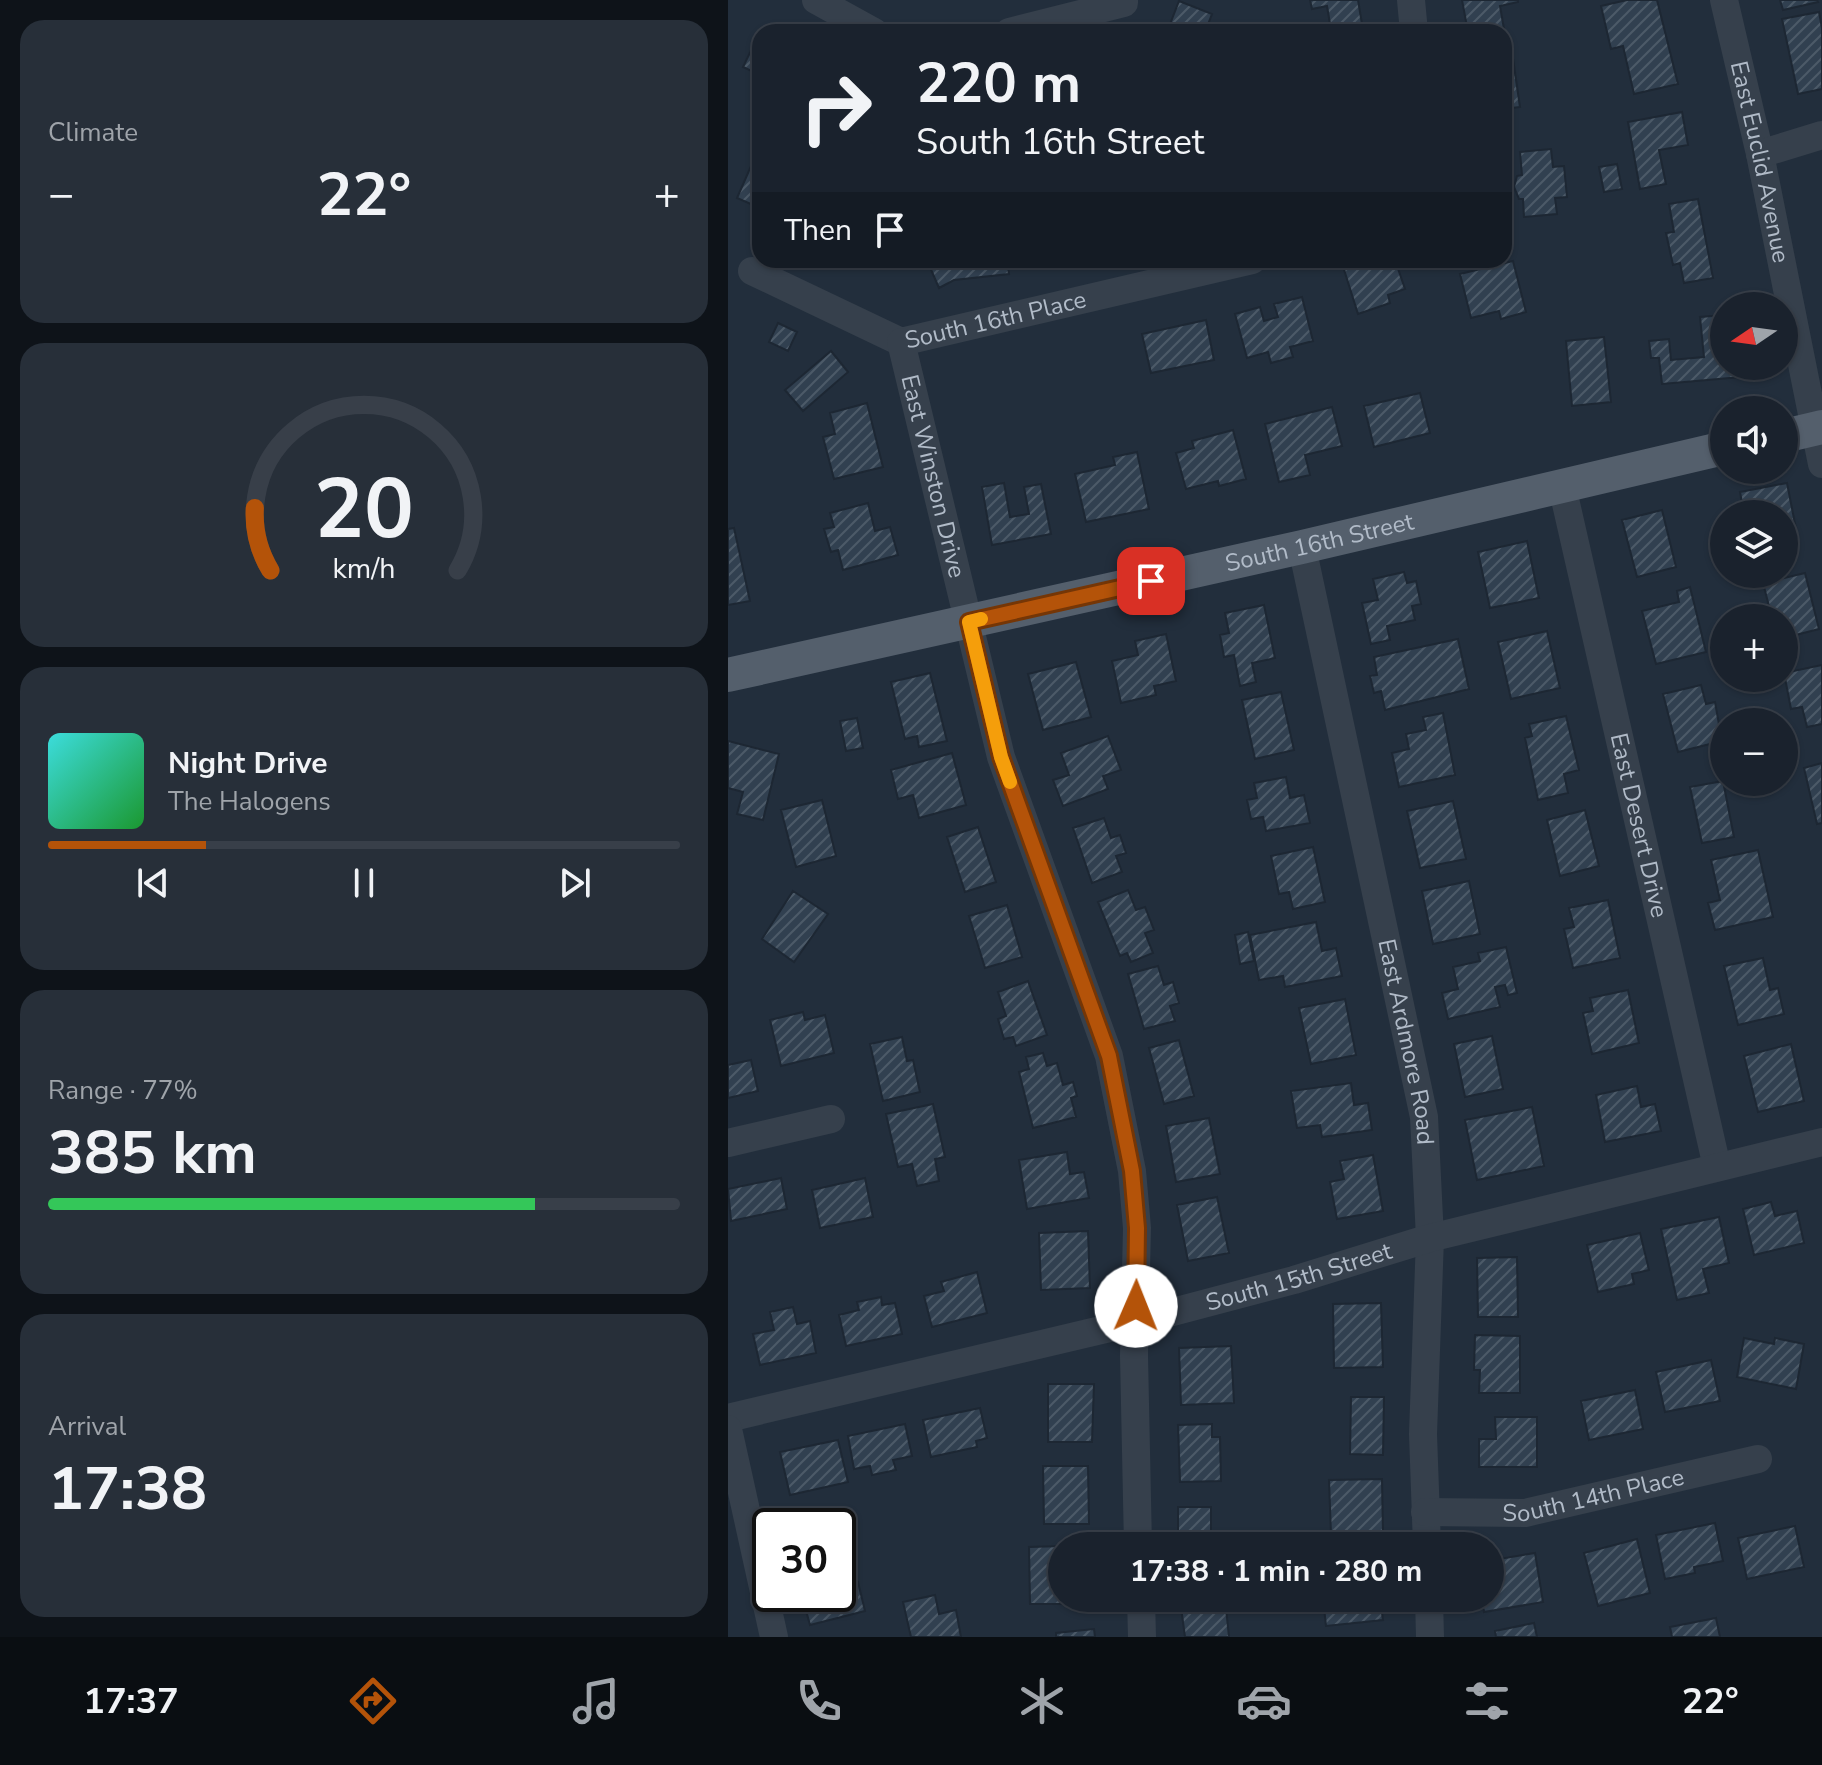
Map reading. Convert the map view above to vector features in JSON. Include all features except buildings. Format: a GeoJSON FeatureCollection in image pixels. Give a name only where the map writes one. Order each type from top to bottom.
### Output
{"type":"FeatureCollection","features":[{"type":"Feature","properties":{"kind":"main road","name":"South 16th Street"},"geometry":{"type":"LineString","coordinates":[[728,675],[1302,547],[1710,451]]}},
{"type":"Feature","properties":{"kind":"street"},"geometry":{"type":"LineString","coordinates":[[816,0],[860,24]]}},
{"type":"Feature","properties":{"kind":"street"},"geometry":{"type":"LineString","coordinates":[[1041,24],[1124,3],[1124,0]]}},
{"type":"Feature","properties":{"kind":"street"},"geometry":{"type":"LineString","coordinates":[[1411,0],[1413,24]]}},
{"type":"Feature","properties":{"kind":"street","name":"East Euclid Avenue"},"geometry":{"type":"LineString","coordinates":[[1724,0],[1760,154],[1807,430],[1822,464]]}},
{"type":"Feature","properties":{"kind":"street"},"geometry":{"type":"LineString","coordinates":[[1760,154],[1822,135]]}},
{"type":"Feature","properties":{"kind":"street","name":"South 16th Place"},"geometry":{"type":"LineString","coordinates":[[752,271],[901,342],[1218,268]]}},
{"type":"Feature","properties":{"kind":"street","name":"East Winston Drive"},"geometry":{"type":"LineString","coordinates":[[901,342],[1001,757],[1109,1056],[1132,1171],[1137,1228],[1138,1532]]}},
{"type":"Feature","properties":{"kind":"street","name":"East Desert Drive"},"geometry":{"type":"LineString","coordinates":[[1562,486],[1717,1167]]}},
{"type":"Feature","properties":{"kind":"street","name":"East Ardmore Road"},"geometry":{"type":"LineString","coordinates":[[1302,547],[1424,1117],[1430,1238],[1423,1434],[1426,1532]]}},
{"type":"Feature","properties":{"kind":"street"},"geometry":{"type":"LineString","coordinates":[[728,1143],[831,1119]]}},
{"type":"Feature","properties":{"kind":"street","name":"South 15th Street"},"geometry":{"type":"LineString","coordinates":[[728,1418],[1135,1322],[1294,1280],[1430,1238],[1822,1142]]}},
{"type":"Feature","properties":{"kind":"street"},"geometry":{"type":"LineString","coordinates":[[728,1429],[737,1513],[774,1637]]}},
{"type":"Feature","properties":{"kind":"street","name":"South 14th Place"},"geometry":{"type":"LineString","coordinates":[[1425,1512],[1525,1513],[1758,1459]]}},
{"type":"Feature","properties":{"kind":"street"},"geometry":{"type":"LineString","coordinates":[[1141,1612],[1142,1637]]}},
{"type":"Feature","properties":{"kind":"street"},"geometry":{"type":"LineString","coordinates":[[1429,1612],[1430,1637]]}},
{"type":"Feature","properties":{"kind":"slow traffic"},"geometry":{"type":"LineString","coordinates":[[981,619],[969,622],[1001,757],[1010,782]]}},
{"type":"Feature","properties":{"kind":"route"},"geometry":{"type":"LineString","coordinates":[[1136,1306],[1137,1228],[1132,1171],[1109,1056],[1001,757],[969,622],[1151,581]]}}]}
